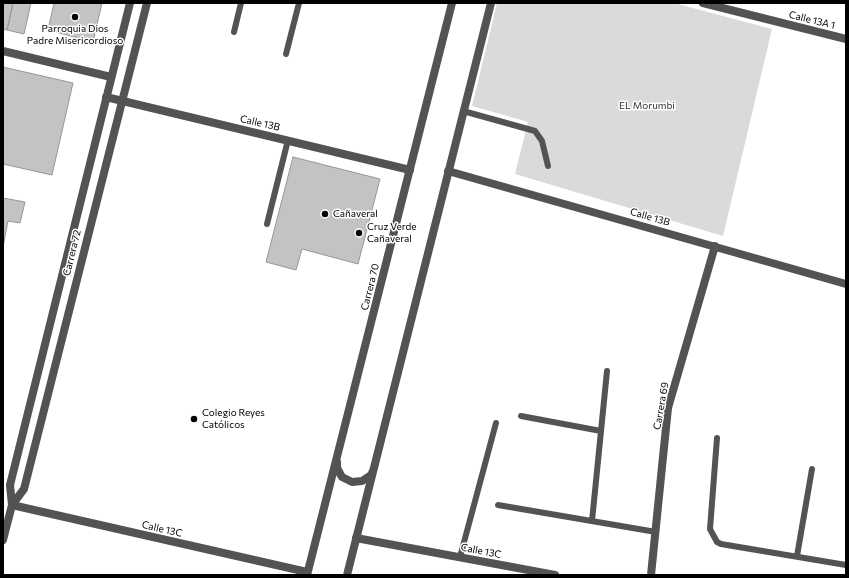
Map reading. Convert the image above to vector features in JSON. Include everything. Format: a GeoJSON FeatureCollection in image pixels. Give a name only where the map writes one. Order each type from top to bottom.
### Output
{"type":"FeatureCollection","features":[{"type":"Feature","properties":{"kind":"street","name":"Carrera 72"},"geometry":{"type":"LineString","coordinates":[[12,505],[6,484],[130,3]]}},
{"type":"Feature","properties":{"kind":"street","name":"Carrera 72"},"geometry":{"type":"LineString","coordinates":[[3,540],[12,505],[24,489],[147,3]]}},
{"type":"Feature","properties":{"kind":"street","name":"Carrera 70"},"geometry":{"type":"LineString","coordinates":[[307,574],[452,3]]}},
{"type":"Feature","properties":{"kind":"street"},"geometry":{"type":"LineString","coordinates":[[347,575],[491,3]]}},
{"type":"Feature","properties":{"kind":"street","name":"Calle 13A 1"},"geometry":{"type":"LineString","coordinates":[[703,3],[846,39]]}},
{"type":"Feature","properties":{"kind":"street"},"geometry":{"type":"LineString","coordinates":[[3,51],[111,77]]}},
{"type":"Feature","properties":{"kind":"street","name":"Calle 13B"},"geometry":{"type":"LineString","coordinates":[[106,97],[121,102],[288,140],[410,170]]}},
{"type":"Feature","properties":{"kind":"street","name":"Calle 13B"},"geometry":{"type":"LineString","coordinates":[[448,171],[846,284]]}},
{"type":"Feature","properties":{"kind":"street","name":"Carrera 69"},"geometry":{"type":"LineString","coordinates":[[652,575],[668,408],[715,246]]}},
{"type":"Feature","properties":{"kind":"street"},"geometry":{"type":"LineString","coordinates":[[337,457],[337,468],[342,477],[352,482],[362,481],[371,475],[375,465]]}},
{"type":"Feature","properties":{"kind":"street"},"geometry":{"type":"LineString","coordinates":[[6,484],[24,489]]}},
{"type":"Feature","properties":{"kind":"street","name":"Calle 13C"},"geometry":{"type":"LineString","coordinates":[[12,505],[307,574]]}},
{"type":"Feature","properties":{"kind":"street","name":"Calle 13C"},"geometry":{"type":"LineString","coordinates":[[356,538],[460,557],[521,572],[555,575]]}},
{"type":"Feature","properties":{"kind":"lane"},"geometry":{"type":"LineString","coordinates":[[234,32],[240,3]]}},
{"type":"Feature","properties":{"kind":"lane"},"geometry":{"type":"LineString","coordinates":[[286,54],[299,3]]}},
{"type":"Feature","properties":{"kind":"lane"},"geometry":{"type":"LineString","coordinates":[[463,111],[535,131],[542,141],[548,166]]}},
{"type":"Feature","properties":{"kind":"lane"},"geometry":{"type":"LineString","coordinates":[[267,224],[288,140]]}},
{"type":"Feature","properties":{"kind":"lane"},"geometry":{"type":"LineString","coordinates":[[592,521],[607,372]]}},
{"type":"Feature","properties":{"kind":"lane"},"geometry":{"type":"LineString","coordinates":[[521,416],[601,431]]}},
{"type":"Feature","properties":{"kind":"lane"},"geometry":{"type":"LineString","coordinates":[[460,557],[496,423]]}},
{"type":"Feature","properties":{"kind":"lane"},"geometry":{"type":"LineString","coordinates":[[717,438],[710,529],[713,538],[721,544],[846,565]]}},
{"type":"Feature","properties":{"kind":"lane"},"geometry":{"type":"LineString","coordinates":[[797,556],[812,469]]}},
{"type":"Feature","properties":{"kind":"lane"},"geometry":{"type":"LineString","coordinates":[[498,505],[656,532]]}},
{"type":"Feature","properties":{"kind":"green space","name":"EL Morumbi"},"geometry":{"type":"Polygon","coordinates":[[[497,3],[674,3],[772,29],[723,236],[515,174],[528,122],[472,106],[497,3]]]}},
{"type":"Feature","properties":{"kind":"building"},"geometry":{"type":"Polygon","coordinates":[[[3,3],[13,3],[7,30],[3,29],[3,3]]]}},
{"type":"Feature","properties":{"kind":"building"},"geometry":{"type":"Polygon","coordinates":[[[13,3],[31,3],[24,34],[7,30],[13,3]]]}},
{"type":"Feature","properties":{"kind":"building","name":"Parroquia Dios Padre Misericordioso"},"geometry":{"type":"Polygon","coordinates":[[[54,3],[102,3],[93,42],[48,30],[54,3]]]}},
{"type":"Feature","properties":{"kind":"building"},"geometry":{"type":"Polygon","coordinates":[[[3,67],[73,83],[52,175],[3,164],[3,67]]]}},
{"type":"Feature","properties":{"kind":"building","name":"Cañaveral"},"geometry":{"type":"Polygon","coordinates":[[[293,157],[380,179],[358,264],[302,249],[296,270],[266,262],[293,157]]]}},
{"type":"Feature","properties":{"kind":"building"},"geometry":{"type":"Polygon","coordinates":[[[3,198],[25,202],[20,223],[8,221],[3,247],[3,198]]]}},
{"type":"Feature","properties":{"kind":"place","name":"Parroquia Dios Padre Misericordioso"},"geometry":{"type":"Point","coordinates":[75,17]}},
{"type":"Feature","properties":{"kind":"place","name":"Cañaveral"},"geometry":{"type":"Point","coordinates":[325,214]}},
{"type":"Feature","properties":{"kind":"place","name":"Cruz Verde Cañaveral"},"geometry":{"type":"Point","coordinates":[359,233]}},
{"type":"Feature","properties":{"kind":"place","name":"Colegio Reyes Católicos"},"geometry":{"type":"Point","coordinates":[194,419]}}]}
